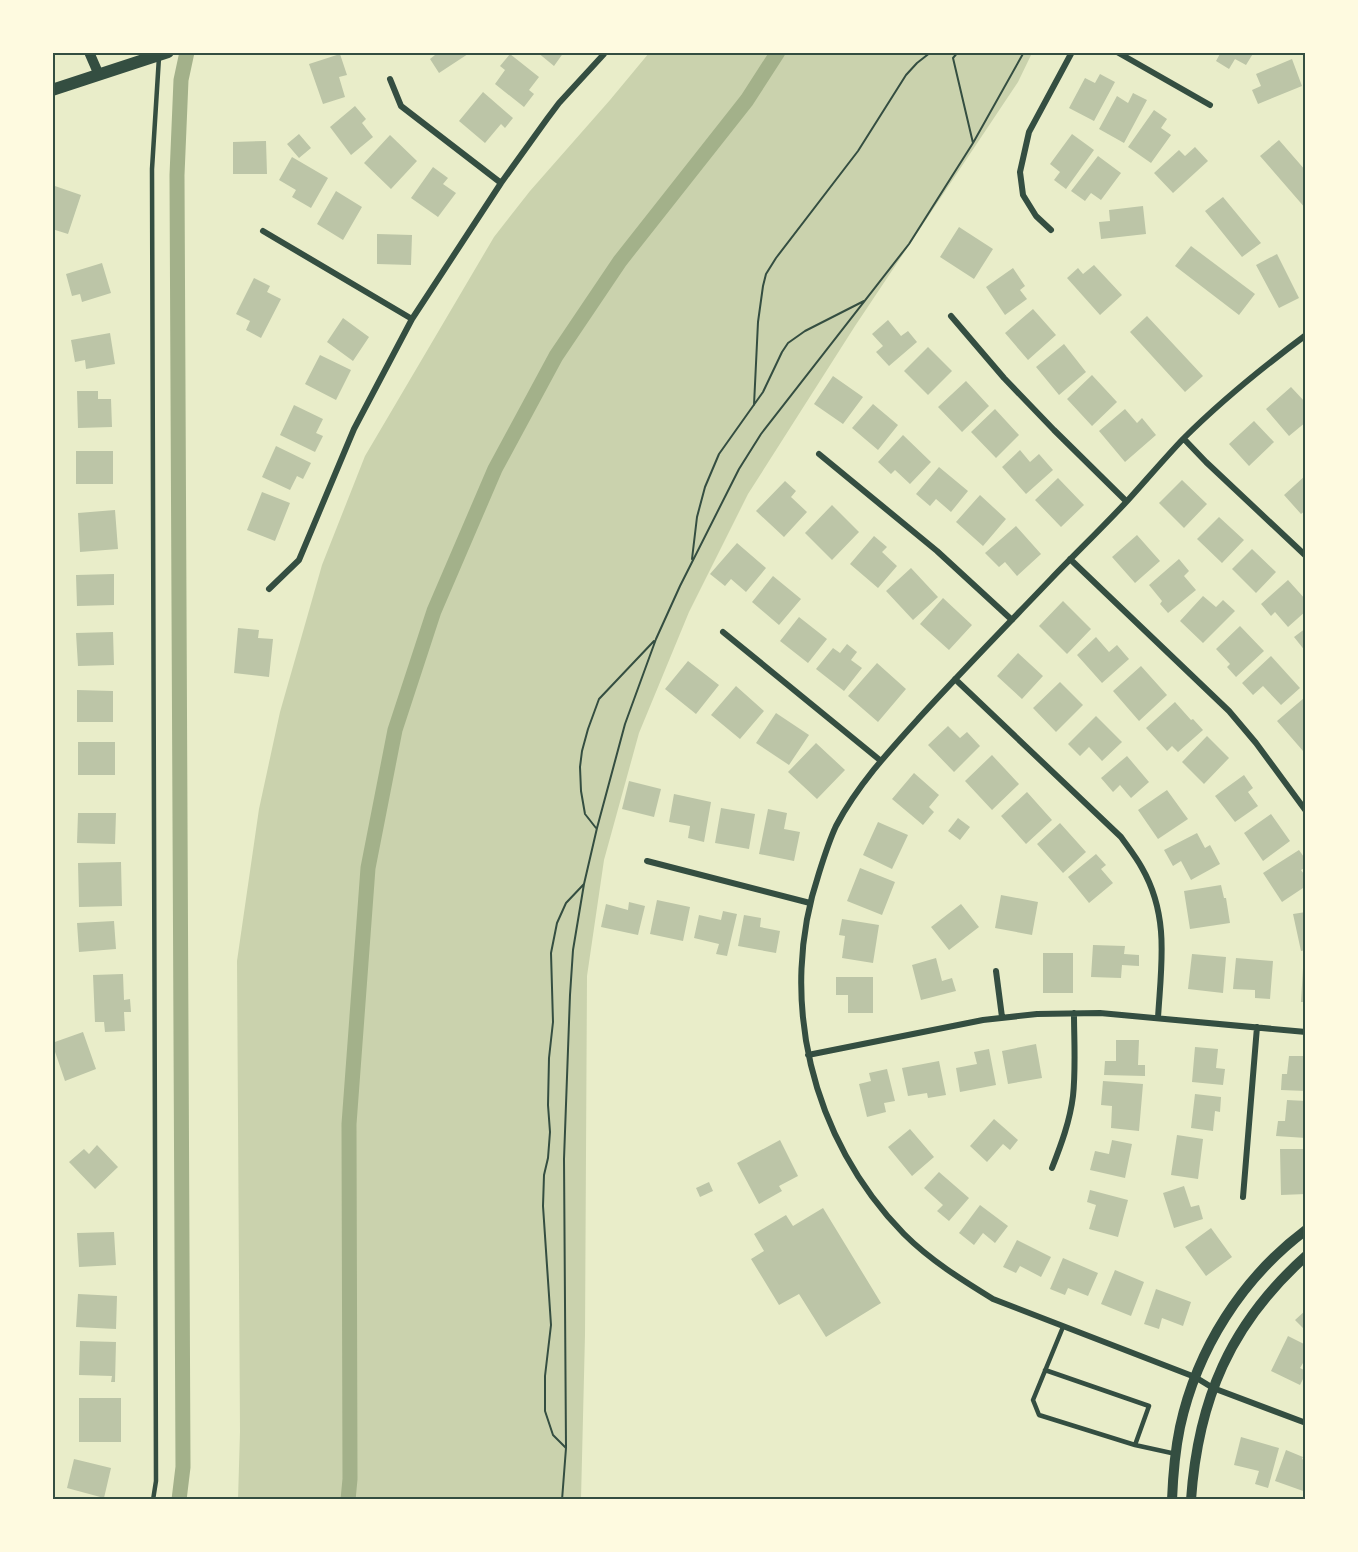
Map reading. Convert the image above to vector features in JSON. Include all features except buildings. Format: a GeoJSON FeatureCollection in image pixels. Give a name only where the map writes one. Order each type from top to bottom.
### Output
{"type":"FeatureCollection","features":[{"type":"Feature","properties":{"kind":"main road"},"geometry":{"type":"LineString","coordinates":[[52,90],[162,54]]}},
{"type":"Feature","properties":{"kind":"street"},"geometry":{"type":"LineString","coordinates":[[89,52],[99,75]]}},
{"type":"Feature","properties":{"kind":"street"},"geometry":{"type":"LineString","coordinates":[[269,589],[299,560],[354,429],[412,319],[501,183],[559,103],[604,52]]}},
{"type":"Feature","properties":{"kind":"street"},"geometry":{"type":"LineString","coordinates":[[1051,230],[1036,216],[1023,195],[1020,172],[1029,132],[1072,52]]}},
{"type":"Feature","properties":{"kind":"street"},"geometry":{"type":"LineString","coordinates":[[1117,52],[1210,105]]}},
{"type":"Feature","properties":{"kind":"street"},"geometry":{"type":"LineString","coordinates":[[390,79],[401,106],[501,183]]}},
{"type":"Feature","properties":{"kind":"street"},"geometry":{"type":"LineString","coordinates":[[263,231],[412,319]]}},
{"type":"Feature","properties":{"kind":"street"},"geometry":{"type":"LineString","coordinates":[[951,316],[1004,378],[1126,501]]}},
{"type":"Feature","properties":{"kind":"street"},"geometry":{"type":"LineString","coordinates":[[1305,334],[1255,373],[1184,439],[955,679],[881,761],[836,826],[824,858],[810,903],[801,979],[808,1055],[814,1082],[825,1112],[844,1154],[879,1206],[905,1235],[937,1262],[993,1299],[1194,1377],[1212,1388],[1305,1423]]}},
{"type":"Feature","properties":{"kind":"street"},"geometry":{"type":"LineString","coordinates":[[1184,439],[1305,556]]}},
{"type":"Feature","properties":{"kind":"street"},"geometry":{"type":"LineString","coordinates":[[819,454],[937,551],[1012,620]]}},
{"type":"Feature","properties":{"kind":"street"},"geometry":{"type":"LineString","coordinates":[[1070,559],[1229,711],[1256,743],[1305,811]]}},
{"type":"Feature","properties":{"kind":"street"},"geometry":{"type":"LineString","coordinates":[[723,632],[881,761]]}},
{"type":"Feature","properties":{"kind":"street"},"geometry":{"type":"LineString","coordinates":[[955,679],[1121,837],[1143,868],[1154,896],[1161,927],[1163,955],[1158,1018]]}},
{"type":"Feature","properties":{"kind":"street"},"geometry":{"type":"LineString","coordinates":[[647,861],[810,903]]}},
{"type":"Feature","properties":{"kind":"street"},"geometry":{"type":"LineString","coordinates":[[996,971],[1002,1017]]}},
{"type":"Feature","properties":{"kind":"street"},"geometry":{"type":"LineString","coordinates":[[1052,1168],[1066,1129],[1073,1098],[1074,1013]]}},
{"type":"Feature","properties":{"kind":"street"},"geometry":{"type":"LineString","coordinates":[[808,1055],[1002,1017],[1037,1014],[1100,1013],[1305,1032]]}},
{"type":"Feature","properties":{"kind":"street"},"geometry":{"type":"LineString","coordinates":[[1243,1197],[1257,1027]]}},
{"type":"Feature","properties":{"kind":"street"},"geometry":{"type":"LineString","coordinates":[[52,1232],[53,1203]]}},
{"type":"Feature","properties":{"kind":"street"},"geometry":{"type":"LineString","coordinates":[[1172,1500],[1179,1428],[1186,1400],[1194,1377],[1216,1332],[1252,1279],[1273,1257],[1305,1230]]}},
{"type":"Feature","properties":{"kind":"street"},"geometry":{"type":"LineString","coordinates":[[1191,1500],[1196,1458],[1207,1407],[1223,1363],[1252,1315],[1278,1282],[1305,1256]]}},
{"type":"Feature","properties":{"kind":"street"},"geometry":{"type":"LineString","coordinates":[[1176,1454],[1196,1458]]}},
{"type":"Feature","properties":{"kind":"lane"},"geometry":{"type":"LineString","coordinates":[[153,1500],[156,1481],[156,1445],[152,169],[162,54]]}},
{"type":"Feature","properties":{"kind":"lane"},"geometry":{"type":"LineString","coordinates":[[1063,1327],[1033,1400],[1039,1415],[1135,1445],[1176,1454]]}},
{"type":"Feature","properties":{"kind":"lane"},"geometry":{"type":"LineString","coordinates":[[1045,1370],[1149,1406],[1135,1445]]}},
{"type":"Feature","properties":{"kind":"path"},"geometry":{"type":"LineString","coordinates":[[754,405],[759,322],[766,274],[858,151],[906,75],[931,52]]}},
{"type":"Feature","properties":{"kind":"path"},"geometry":{"type":"LineString","coordinates":[[958,52],[953,58],[973,143]]}},
{"type":"Feature","properties":{"kind":"path"},"geometry":{"type":"LineString","coordinates":[[1019,52],[1021,59]]}},
{"type":"Feature","properties":{"kind":"path"},"geometry":{"type":"LineString","coordinates":[[562,1500],[566,1448],[565,1135],[573,950],[584,884],[625,724],[656,639],[692,562],[740,469],[761,434],[909,244],[973,143],[1024,52]]}},
{"type":"Feature","properties":{"kind":"path"},"geometry":{"type":"LineString","coordinates":[[692,562],[697,517],[705,487],[719,454],[763,392],[782,352],[788,343],[806,331],[865,300]]}},
{"type":"Feature","properties":{"kind":"path"},"geometry":{"type":"LineString","coordinates":[[597,828],[585,814],[581,791],[580,767],[588,729],[599,699],[656,639]]}},
{"type":"Feature","properties":{"kind":"path"},"geometry":{"type":"LineString","coordinates":[[566,1448],[553,1435],[545,1410],[545,1376],[551,1325],[543,1206],[544,1175],[550,1132],[549,1058],[553,1022],[551,953],[556,923],[566,903],[584,884]]}},
{"type":"Feature","properties":{"kind":"green space"},"geometry":{"type":"Polygon","coordinates":[[[649,53],[1032,53],[1018,82],[855,326],[748,494],[689,612],[639,733],[604,860],[587,976],[585,1335],[581,1499],[238,1500],[240,1432],[237,961],[259,809],[280,712],[322,565],[365,456],[494,237],[530,191],[649,53]]]}},
{"type":"Feature","properties":{"kind":"waterway"},"geometry":{"type":"LineString","coordinates":[[179,1500],[183,1467],[177,175],[181,80],[187,52]]}},
{"type":"Feature","properties":{"kind":"waterway"},"geometry":{"type":"LineString","coordinates":[[348,1500],[350,1479],[349,1124],[368,868],[395,730],[434,611],[495,469],[556,356],[620,261],[747,100],[778,52]]}}]}
